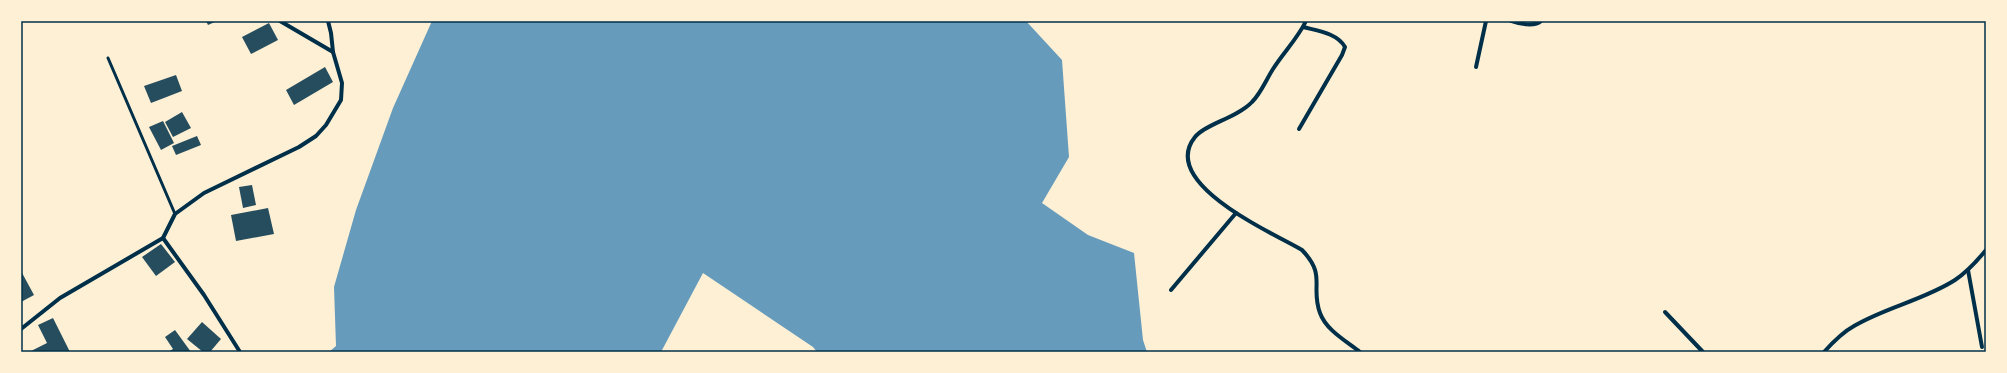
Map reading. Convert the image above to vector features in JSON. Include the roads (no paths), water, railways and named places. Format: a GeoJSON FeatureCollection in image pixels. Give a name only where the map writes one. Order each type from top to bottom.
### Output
{"type":"FeatureCollection","features":[{"type":"Feature","properties":{"kind":"street"},"geometry":{"type":"LineString","coordinates":[[280,21],[333,52]]}},
{"type":"Feature","properties":{"kind":"street"},"geometry":{"type":"LineString","coordinates":[[21,329],[60,298],[163,238],[175,214],[204,193],[299,147],[316,136],[326,125],[341,100],[342,83],[333,52],[332,34],[328,21]]}},
{"type":"Feature","properties":{"kind":"street"},"geometry":{"type":"LineString","coordinates":[[1306,21],[1252,103],[1228,119],[1202,130],[1194,137],[1188,159],[1190,168],[1201,186],[1236,213],[1302,250],[1310,258],[1316,268],[1317,298],[1320,314],[1334,332],[1360,352]]}},
{"type":"Feature","properties":{"kind":"street"},"geometry":{"type":"LineString","coordinates":[[1476,67],[1486,21]]}},
{"type":"Feature","properties":{"kind":"street"},"geometry":{"type":"LineString","coordinates":[[1511,21],[1529,24],[1539,24],[1541,21]]}},
{"type":"Feature","properties":{"kind":"street"},"geometry":{"type":"LineString","coordinates":[[1298,129],[1342,55],[1345,47],[1341,40],[1335,37],[1303,27]]}},
{"type":"Feature","properties":{"kind":"street"},"geometry":{"type":"LineString","coordinates":[[1171,290],[1236,213]]}},
{"type":"Feature","properties":{"kind":"street"},"geometry":{"type":"LineString","coordinates":[[163,238],[204,295],[240,352]]}},
{"type":"Feature","properties":{"kind":"street"},"geometry":{"type":"LineString","coordinates":[[1824,352],[1833,342],[1853,326],[1949,283],[1968,270],[1986,250]]}},
{"type":"Feature","properties":{"kind":"street"},"geometry":{"type":"LineString","coordinates":[[1968,270],[1982,346]]}},
{"type":"Feature","properties":{"kind":"street"},"geometry":{"type":"LineString","coordinates":[[1665,312],[1703,352]]}},
{"type":"Feature","properties":{"kind":"lane"},"geometry":{"type":"LineString","coordinates":[[108,58],[175,214]]}},
{"type":"Feature","properties":{"kind":"water"},"geometry":{"type":"Polygon","coordinates":[[[432,21],[1026,21],[1062,60],[1069,157],[1042,203],[1088,235],[1134,253],[1143,340],[1147,352],[817,352],[813,347],[703,273],[661,352],[329,352],[336,346],[334,287],[356,210],[393,108],[432,21]]]}}]}
